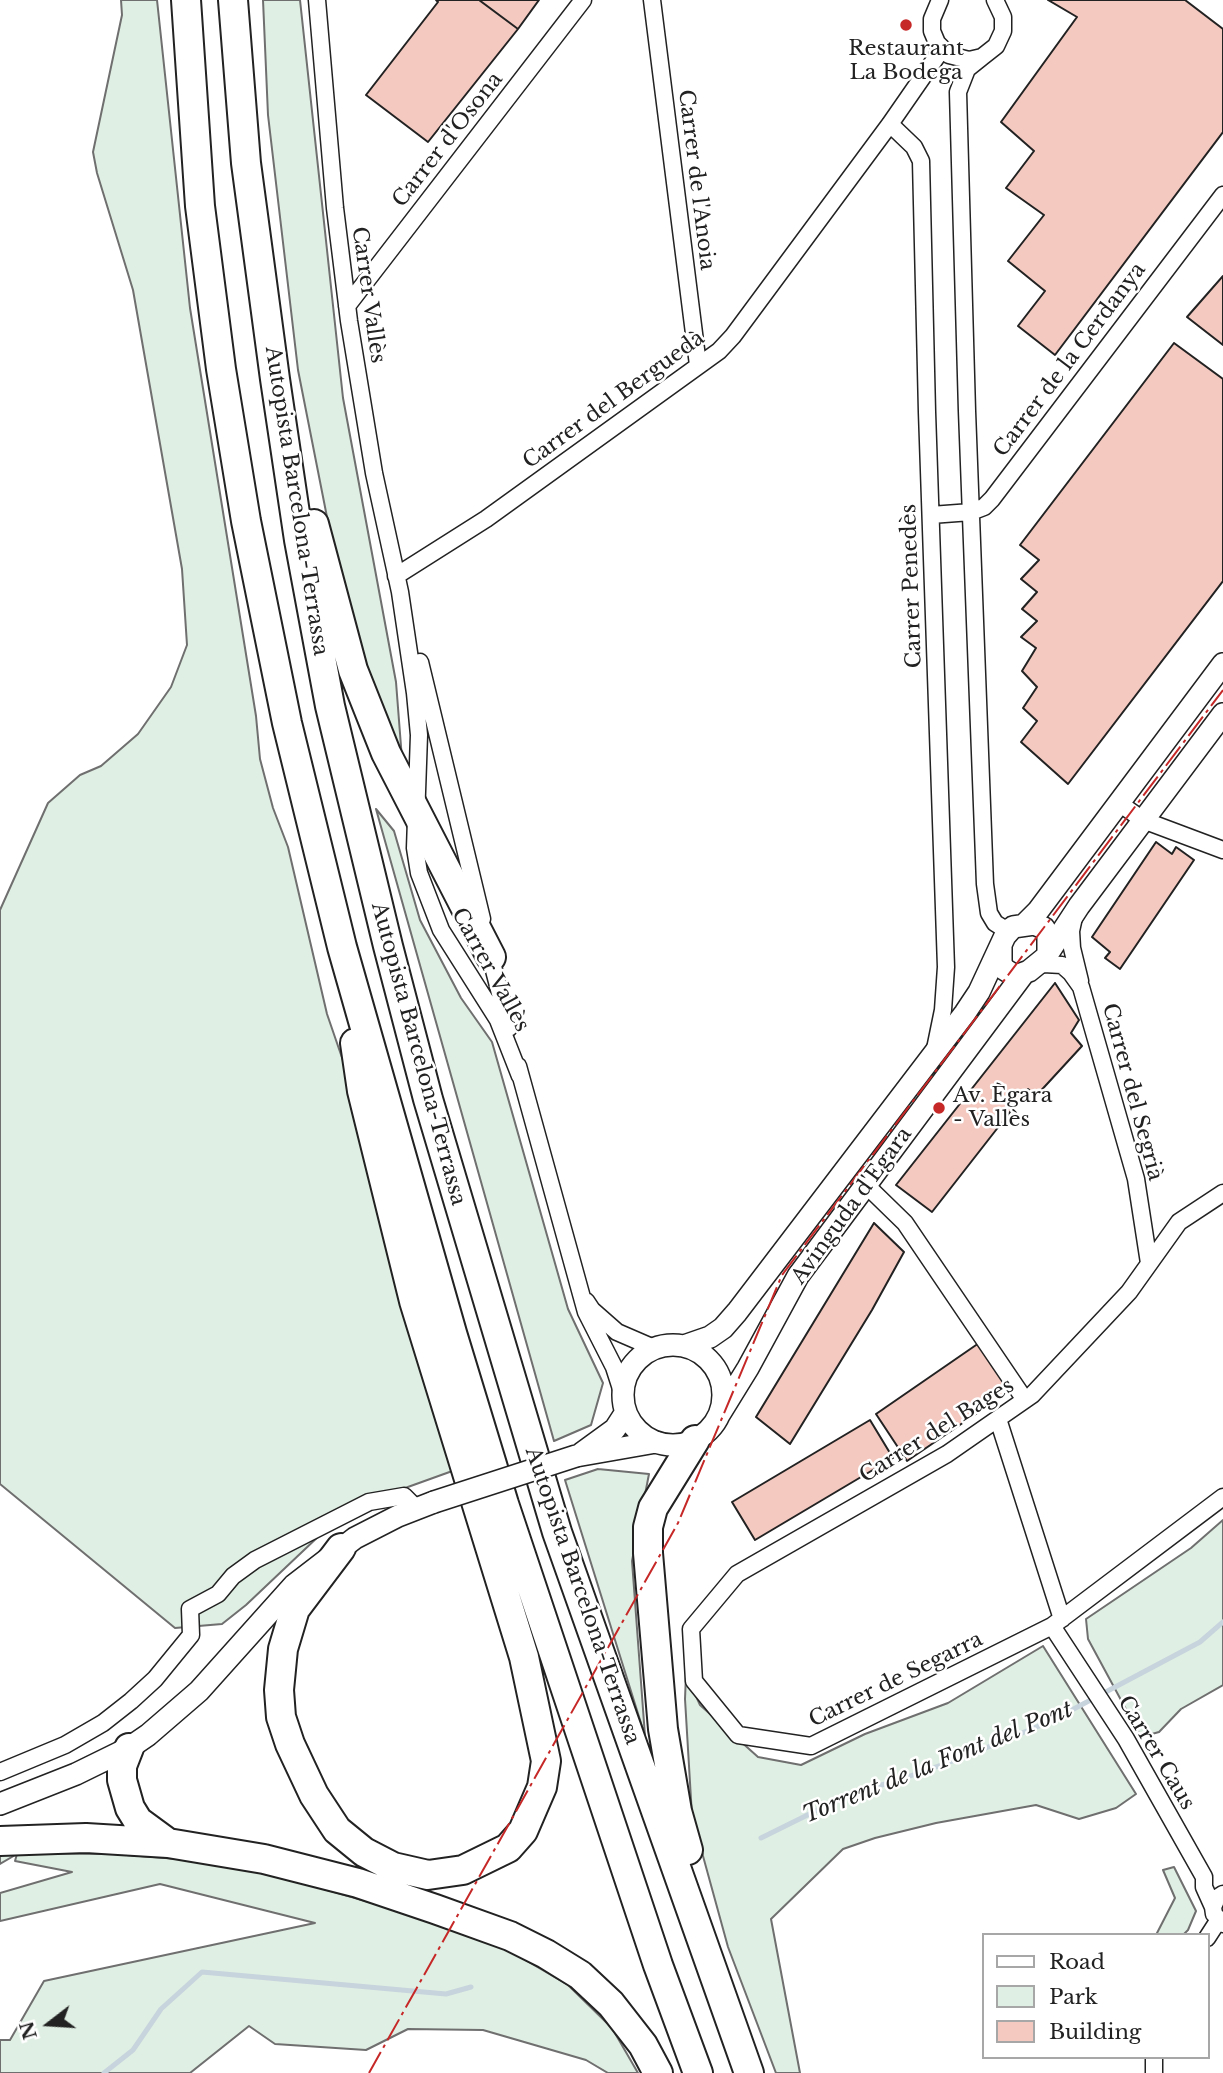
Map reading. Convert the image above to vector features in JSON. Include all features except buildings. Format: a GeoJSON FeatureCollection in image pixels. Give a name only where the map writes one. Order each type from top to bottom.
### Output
{"type":"FeatureCollection","features":[{"type":"Feature","properties":{"kind":"highway","name":"Autopista Barcelona-Terrassa"},"geometry":{"type":"LineString","coordinates":[[186,0],[200,206],[221,369],[246,521],[287,723],[342,947],[448,1320],[504,1504],[636,1902],[698,2073]]}},
{"type":"Feature","properties":{"kind":"highway","name":"Autopista Barcelona-Terrassa"},"geometry":{"type":"LineString","coordinates":[[233,0],[246,163],[299,540],[331,706],[388,946],[428,1099],[557,1532],[748,2069]]}},
{"type":"Feature","properties":{"kind":"highway"},"geometry":{"type":"LineString","coordinates":[[275,379],[353,670],[386,753],[491,957]]}},
{"type":"Feature","properties":{"kind":"highway"},"geometry":{"type":"LineString","coordinates":[[341,1548],[295,1609],[283,1648],[279,1690],[281,1717],[290,1744],[314,1795],[337,1830],[364,1852],[393,1867],[428,1875],[463,1870],[508,1848],[523,1830],[542,1787],[546,1761],[524,1657],[411,1288],[362,1091],[342,947]]}},
{"type":"Feature","properties":{"kind":"highway"},"geometry":{"type":"LineString","coordinates":[[695,1440],[653,1508],[648,1527],[648,1553],[668,1767],[689,1854],[716,1936],[748,2069]]}},
{"type":"Feature","properties":{"kind":"highway"},"geometry":{"type":"LineString","coordinates":[[129,1748],[122,1766],[122,1780],[130,1808],[138,1821],[168,1843]]}},
{"type":"Feature","properties":{"kind":"highway"},"geometry":{"type":"LineString","coordinates":[[0,1841],[86,1838],[168,1843],[264,1858],[345,1880],[510,1936],[580,1975],[611,2004],[643,2045],[658,2073]]}},
{"type":"Feature","properties":{"kind":"street","name":"Carrer Vallès"},"geometry":{"type":"LineString","coordinates":[[317,0],[335,208],[348,306],[374,473],[398,584],[415,692],[419,735],[415,848],[419,873],[451,949],[498,1020],[520,1076]]}},
{"type":"Feature","properties":{"kind":"street","name":"Carrer d'Osona"},"geometry":{"type":"LineString","coordinates":[[348,306],[583,0]]}},
{"type":"Feature","properties":{"kind":"street","name":"Carrer de l'Anoia"},"geometry":{"type":"LineString","coordinates":[[652,0],[698,365]]}},
{"type":"Feature","properties":{"kind":"street"},"geometry":{"type":"LineString","coordinates":[[940,0],[932,19],[932,31],[942,49],[957,58],[970,60],[982,57]]}},
{"type":"Feature","properties":{"kind":"street"},"geometry":{"type":"LineString","coordinates":[[995,0],[1003,17],[1003,31],[996,46],[967,68],[958,92],[985,884],[989,914],[995,923],[1003,928],[1034,924],[1044,928],[1042,953],[1012,974],[1004,969],[1000,956],[1001,946]]}},
{"type":"Feature","properties":{"kind":"street","name":"Carrer del Berguedà"},"geometry":{"type":"LineString","coordinates":[[398,584],[719,351],[733,336],[890,124],[942,49]]}},
{"type":"Feature","properties":{"kind":"street","name":"Carrer Penedès"},"geometry":{"type":"LineString","coordinates":[[890,124],[914,147],[921,161],[946,967],[943,1010],[932,1057]]}},
{"type":"Feature","properties":{"kind":"street","name":"Carrer de la Cerdanya"},"geometry":{"type":"LineString","coordinates":[[971,512],[984,508],[992,499],[1223,195]]}},
{"type":"Feature","properties":{"kind":"street"},"geometry":{"type":"LineString","coordinates":[[931,515],[971,512]]}},
{"type":"Feature","properties":{"kind":"street","name":"Carrer Vallès"},"geometry":{"type":"LineString","coordinates":[[398,584],[415,641],[520,1076],[577,1283],[586,1312],[614,1367],[624,1404]]}},
{"type":"Feature","properties":{"kind":"street","name":"Avinguda d'Egara"},"geometry":{"type":"LineString","coordinates":[[684,1346],[710,1337],[723,1328],[737,1312],[972,1002],[1005,936],[1038,911],[1223,664]]}},
{"type":"Feature","properties":{"kind":"street","name":"Avinguda d'Egara"},"geometry":{"type":"LineString","coordinates":[[719,1415],[798,1276],[1223,714]]}},
{"type":"Feature","properties":{"kind":"street"},"geometry":{"type":"LineString","coordinates":[[1119,803],[1143,820],[1223,850]]}},
{"type":"Feature","properties":{"kind":"street","name":"Carrer del Segrià"},"geometry":{"type":"LineString","coordinates":[[1075,912],[1071,931],[1079,979],[1136,1179],[1149,1263]]}},
{"type":"Feature","properties":{"kind":"street","name":"Carrer del Segrià"},"geometry":{"type":"LineString","coordinates":[[1042,953],[1079,979]]}},
{"type":"Feature","properties":{"kind":"street","name":"Carrer del Segrià"},"geometry":{"type":"LineString","coordinates":[[1042,953],[1043,964],[1062,965],[1079,979]]}},
{"type":"Feature","properties":{"kind":"street"},"geometry":{"type":"LineString","coordinates":[[866,1185],[905,1223],[1025,1401]]}},
{"type":"Feature","properties":{"kind":"street","name":"Carrer del Bages"},"geometry":{"type":"LineString","coordinates":[[694,1681],[691,1629],[737,1574],[947,1454],[1025,1401],[1129,1292],[1179,1222],[1220,1193]]}},
{"type":"Feature","properties":{"kind":"street","name":"Carrer Vallès"},"geometry":{"type":"LineString","coordinates":[[577,1283],[592,1310],[605,1322],[629,1339],[654,1348]]}},
{"type":"Feature","properties":{"kind":"street"},"geometry":{"type":"LineString","coordinates":[[0,1804],[76,1774],[129,1748],[167,1721],[200,1691],[294,1585],[341,1548],[376,1527],[425,1506],[576,1456],[656,1442],[673,1445],[695,1440],[709,1430],[719,1415],[723,1398],[721,1382],[714,1366],[700,1354],[684,1346],[667,1345],[654,1348],[639,1357],[623,1385],[624,1404],[634,1427],[656,1442]]}},
{"type":"Feature","properties":{"kind":"street"},"geometry":{"type":"LineString","coordinates":[[576,1456],[615,1429],[624,1404]]}},
{"type":"Feature","properties":{"kind":"street"},"geometry":{"type":"LineString","coordinates":[[998,1419],[1057,1622]]}},
{"type":"Feature","properties":{"kind":"street"},"geometry":{"type":"LineString","coordinates":[[0,1772],[65,1745],[103,1723],[131,1701],[155,1679],[191,1635],[190,1608],[218,1594],[233,1576],[255,1560],[369,1502],[404,1496],[425,1506]]}},
{"type":"Feature","properties":{"kind":"street","name":"Carrer de Segarra"},"geometry":{"type":"LineString","coordinates":[[694,1681],[738,1735],[811,1746],[1057,1622],[1223,1497]]}},
{"type":"Feature","properties":{"kind":"street","name":"Carrer Caus"},"geometry":{"type":"LineString","coordinates":[[1057,1622],[1068,1652],[1126,1739],[1203,1877],[1204,1887],[1220,1907]]}},
{"type":"Feature","properties":{"kind":"street"},"geometry":{"type":"LineString","coordinates":[[1209,1933],[1220,1907]]}},
{"type":"Feature","properties":{"kind":"green space"},"geometry":{"type":"Polygon","coordinates":[[[121,0],[157,0],[190,308],[256,716],[260,759],[273,808],[288,847],[327,1014],[360,1110],[469,1465],[394,1492],[321,1534],[222,1624],[175,1628],[0,1484],[0,910],[48,803],[80,775],[101,766],[138,734],[171,687],[187,645],[182,569],[133,290],[93,152],[122,15],[121,0]]]}},
{"type":"Feature","properties":{"kind":"green space"},"geometry":{"type":"Polygon","coordinates":[[[263,0],[300,0],[343,398],[396,682],[403,772],[355,659],[298,370],[268,115],[263,0]]]}},
{"type":"Feature","properties":{"kind":"green space"},"geometry":{"type":"Polygon","coordinates":[[[376,809],[394,831],[420,920],[461,998],[492,1042],[568,1309],[603,1383],[591,1425],[554,1441],[376,809]]]}},
{"type":"Feature","properties":{"kind":"green space"},"geometry":{"type":"Polygon","coordinates":[[[598,1469],[649,1474],[632,1561],[645,1736],[565,1480],[598,1469]]]}},
{"type":"Feature","properties":{"kind":"green space"},"geometry":{"type":"Polygon","coordinates":[[[1223,1520],[1223,1685],[1181,1709],[1159,1732],[1141,1737],[1088,1639],[1086,1619],[1191,1548],[1223,1520]]]}},
{"type":"Feature","properties":{"kind":"green space"},"geometry":{"type":"Polygon","coordinates":[[[1043,1646],[1136,1794],[1116,1808],[1079,1819],[1036,1805],[936,1823],[843,1849],[771,1919],[800,2073],[776,2073],[728,1947],[692,1816],[686,1674],[700,1705],[758,1757],[801,1765],[865,1734],[948,1703],[1043,1646]]]}},
{"type":"Feature","properties":{"kind":"green space"},"geometry":{"type":"Polygon","coordinates":[[[18,1853],[115,1854],[215,1862],[393,1909],[505,1948],[568,1985],[612,2028],[638,2073],[608,2073],[586,2060],[483,2030],[408,2029],[366,2050],[275,2044],[249,2026],[190,2073],[0,2073],[0,2040],[10,2040],[44,1981],[315,1923],[160,1884],[0,1921],[0,1893],[72,1872],[15,1861],[17,1854],[0,1864],[0,1855],[18,1853]]]}},
{"type":"Feature","properties":{"kind":"green space"},"geometry":{"type":"Polygon","coordinates":[[[1174,1867],[1196,1911],[1185,1933],[1157,1933],[1175,1898],[1163,1870],[1174,1867]]]}},
{"type":"Feature","properties":{"kind":"waterway","name":"Torrent de la Font del Pont"},"geometry":{"type":"LineString","coordinates":[[761,1838],[854,1792],[893,1782],[964,1757],[1051,1721],[1200,1642],[1223,1622]]}},
{"type":"Feature","properties":{"kind":"waterway","name":"Torrent de la Font del Pont"},"geometry":{"type":"LineString","coordinates":[[104,2073],[133,2050],[161,2009],[202,1972],[446,1994],[471,1987]]}},
{"type":"Feature","properties":{"kind":"power"},"geometry":{"type":"LineString","coordinates":[[369,2073],[678,1523],[782,1275],[1223,690]]}},
{"type":"Feature","properties":{"kind":"place","name":"Restaurant La Bodega"},"geometry":{"type":"Point","coordinates":[906,25]}},
{"type":"Feature","properties":{"kind":"place","name":"Av. Ègara - Vallès"},"geometry":{"type":"Point","coordinates":[939,1108]}}]}
